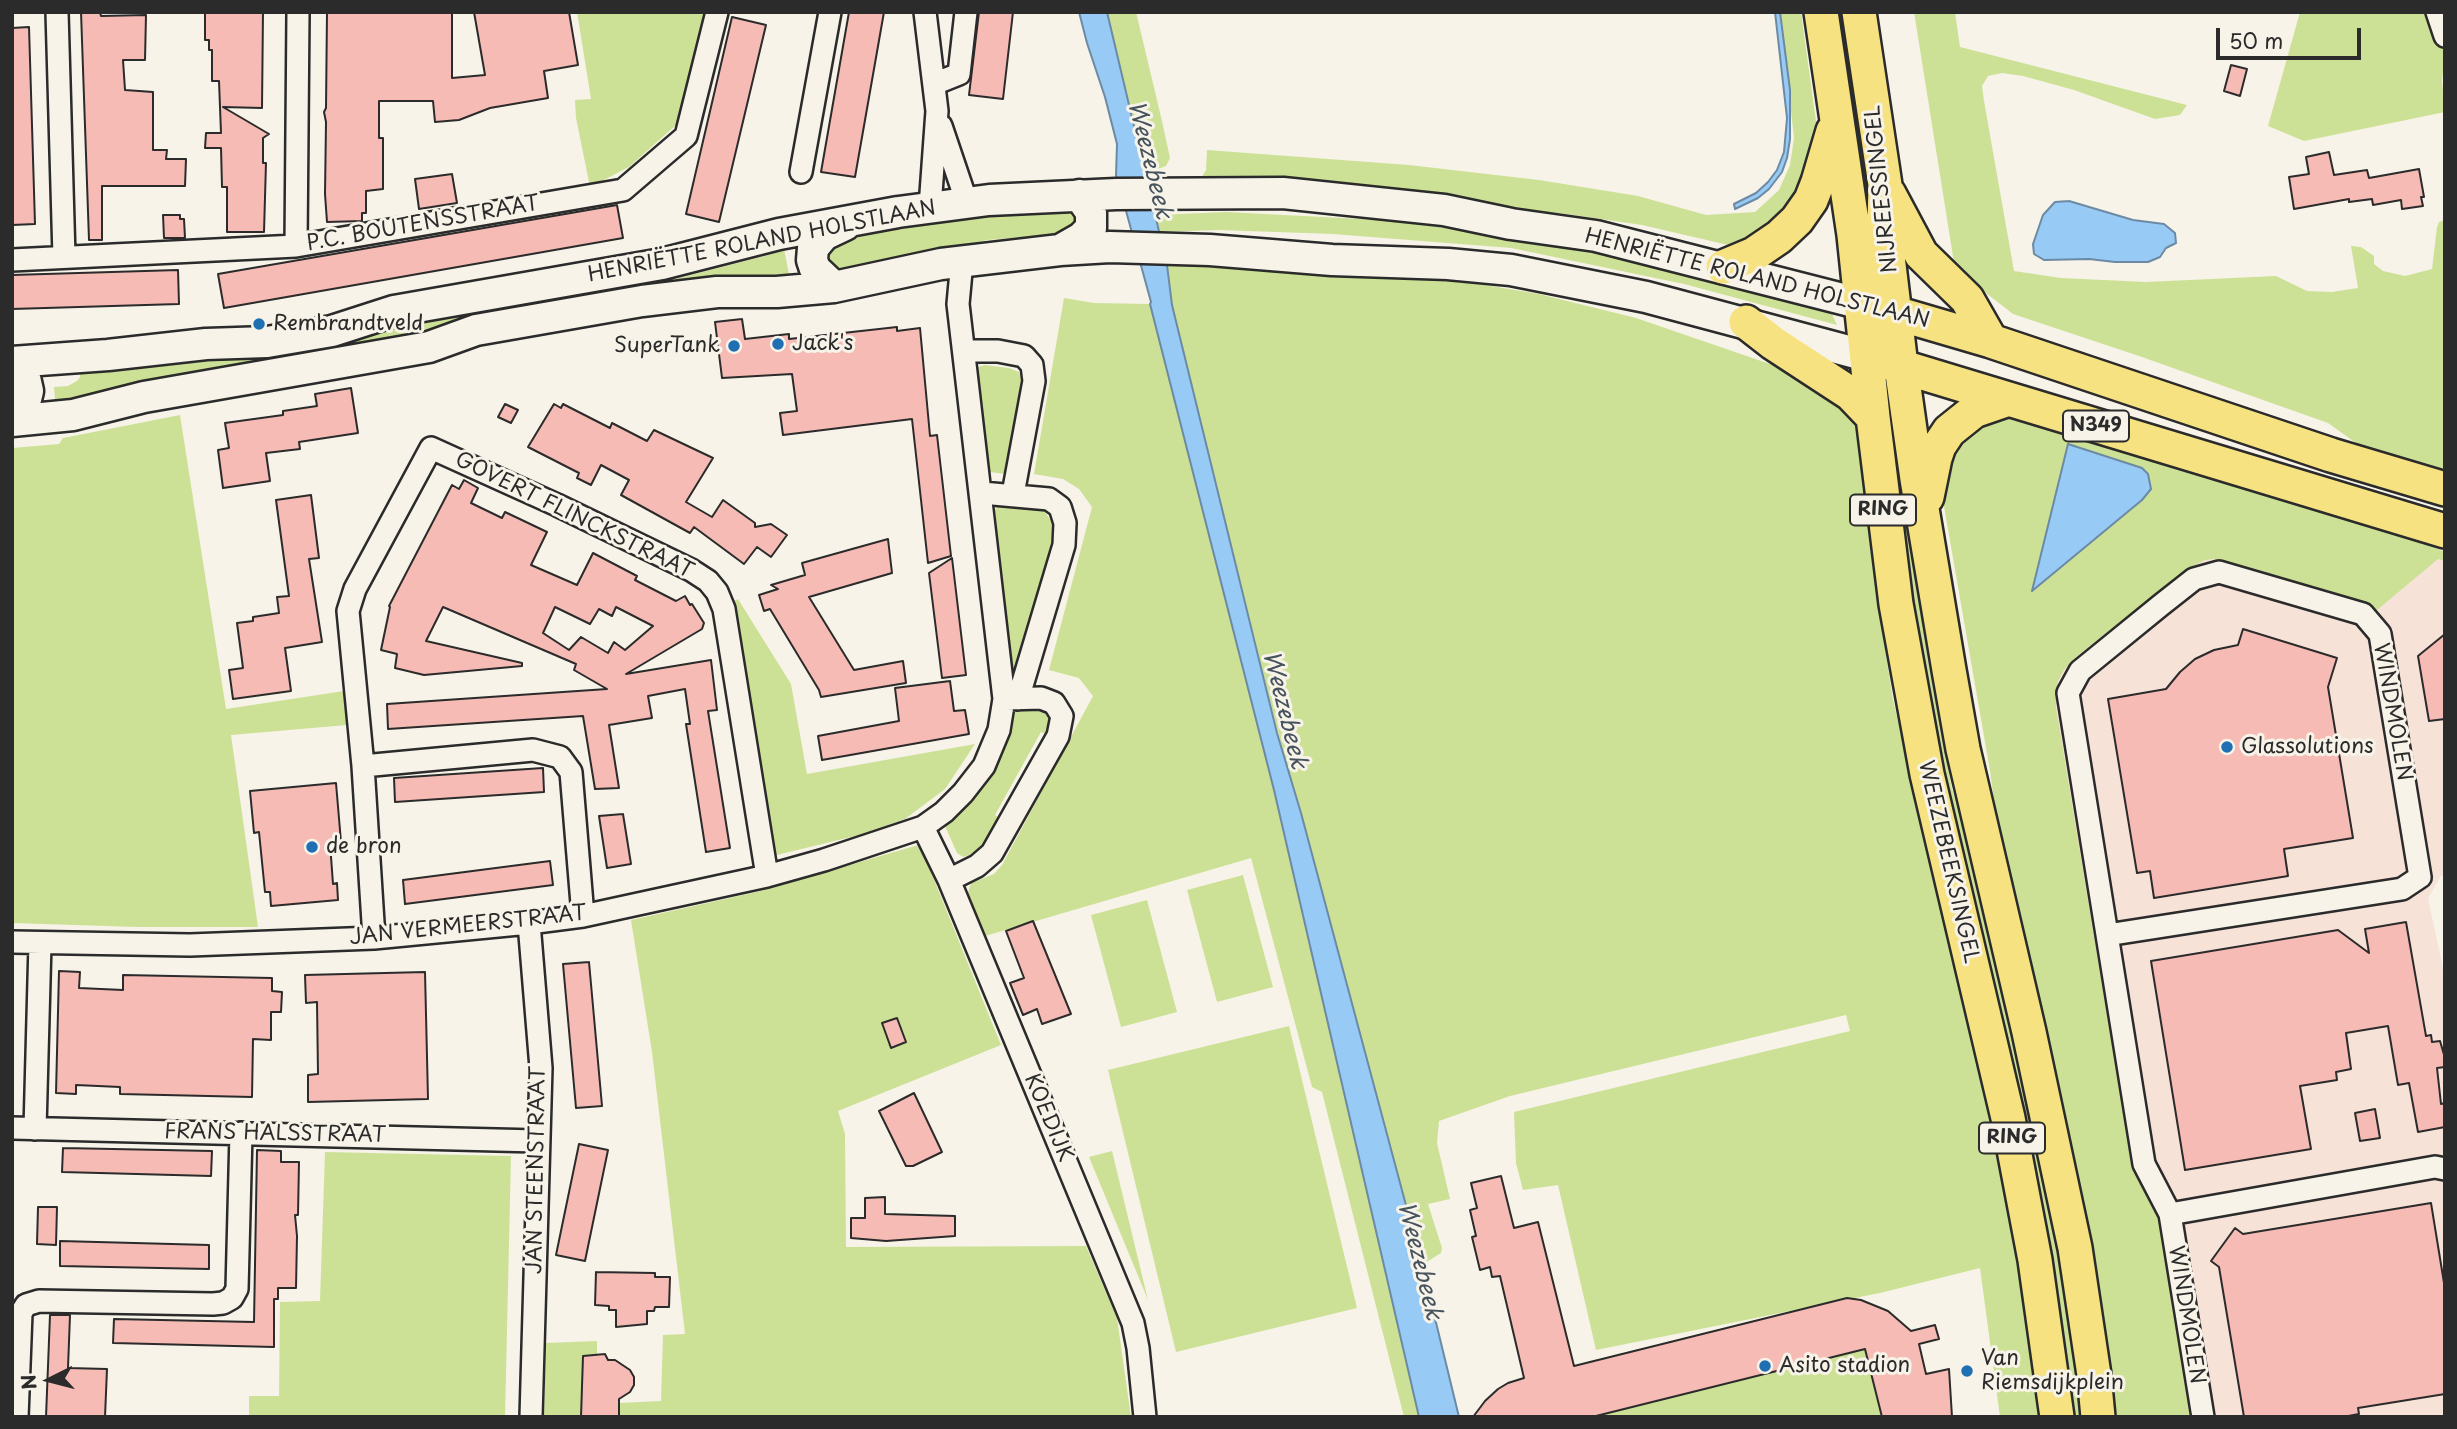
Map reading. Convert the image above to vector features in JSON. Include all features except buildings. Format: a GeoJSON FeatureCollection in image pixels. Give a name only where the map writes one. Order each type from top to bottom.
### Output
{"type":"FeatureCollection","features":[{"type":"Feature","properties":{"kind":"main road","name":"NIJREESSINGEL"},"geometry":{"type":"LineString","coordinates":[[1821,12],[1862,304]]}},
{"type":"Feature","properties":{"kind":"main road","name":"NIJREESSINGEL"},"geometry":{"type":"LineString","coordinates":[[1859,12],[1885,186],[1884,223],[1901,366]]}},
{"type":"Feature","properties":{"kind":"main road"},"geometry":{"type":"LineString","coordinates":[[1723,268],[1754,254],[1779,237],[1797,220],[1811,200],[1818,183],[1837,115]]}},
{"type":"Feature","properties":{"kind":"main road"},"geometry":{"type":"LineString","coordinates":[[1885,186],[1922,254],[1967,299],[1991,341]]}},
{"type":"Feature","properties":{"kind":"main road","name":"HENRIËTTE ROLAND HOLSTLAAN"},"geometry":{"type":"LineString","coordinates":[[13,362],[82,358],[205,344],[267,342],[332,331],[394,311],[662,264],[779,234],[930,207],[1079,195],[1283,193],[1444,210],[1511,224],[1596,236],[1895,311],[2445,489]]}},
{"type":"Feature","properties":{"kind":"main road"},"geometry":{"type":"LineString","coordinates":[[1059,250],[1081,238],[1091,228],[1091,212],[1079,195]]}},
{"type":"Feature","properties":{"kind":"main road"},"geometry":{"type":"LineString","coordinates":[[834,287],[815,269],[812,260],[813,248],[824,235],[858,219]]}},
{"type":"Feature","properties":{"kind":"main road","name":"HENRIËTTE ROLAND HOLSTLAAN"},"geometry":{"type":"LineString","coordinates":[[12,422],[73,415],[158,394],[429,347],[476,330],[566,313],[717,292],[777,292],[834,287],[951,262],[1059,250],[1169,248],[1511,270],[1646,297],[1867,356],[2445,531]]}},
{"type":"Feature","properties":{"kind":"main road","name":"WEEZEBEEKSINGEL"},"geometry":{"type":"LineString","coordinates":[[1862,304],[1896,604],[1920,735],[2008,1118],[2035,1260],[2057,1417]]}},
{"type":"Feature","properties":{"kind":"main road"},"geometry":{"type":"LineString","coordinates":[[1746,322],[1773,343],[1852,394],[1873,417]]}},
{"type":"Feature","properties":{"kind":"main road"},"geometry":{"type":"LineString","coordinates":[[12,415],[26,399],[28,391],[24,373],[13,362]]}},
{"type":"Feature","properties":{"kind":"main road","name":"WEEZEBEEKSINGEL"},"geometry":{"type":"LineString","coordinates":[[1901,366],[1964,749],[2075,1248],[2098,1417]]}},
{"type":"Feature","properties":{"kind":"main road"},"geometry":{"type":"LineString","coordinates":[[1924,513],[1935,458],[1944,437],[1955,424],[1974,411],[2006,400]]}},
{"type":"Feature","properties":{"kind":"street"},"geometry":{"type":"LineString","coordinates":[[57,12],[64,257]]}},
{"type":"Feature","properties":{"kind":"street"},"geometry":{"type":"LineString","coordinates":[[296,246],[298,12]]}},
{"type":"Feature","properties":{"kind":"street","name":"P.C. BOUTENSSTRAAT"},"geometry":{"type":"LineString","coordinates":[[12,260],[296,246],[623,190],[686,136],[717,12]]}},
{"type":"Feature","properties":{"kind":"street"},"geometry":{"type":"LineString","coordinates":[[802,172],[830,12]]}},
{"type":"Feature","properties":{"kind":"street"},"geometry":{"type":"LineString","coordinates":[[925,12],[937,111],[930,207]]}},
{"type":"Feature","properties":{"kind":"street"},"geometry":{"type":"LineString","coordinates":[[934,84],[959,74],[966,12]]}},
{"type":"Feature","properties":{"kind":"street"},"geometry":{"type":"LineString","coordinates":[[2437,12],[2445,36]]}},
{"type":"Feature","properties":{"kind":"street"},"geometry":{"type":"LineString","coordinates":[[937,111],[967,203]]}},
{"type":"Feature","properties":{"kind":"street","name":"JAN VERMEERSTRAAT"},"geometry":{"type":"LineString","coordinates":[[951,262],[1011,699]]}},
{"type":"Feature","properties":{"kind":"street"},"geometry":{"type":"LineString","coordinates":[[964,351],[998,351],[1024,356],[1032,365],[1034,381],[1013,494]]}},
{"type":"Feature","properties":{"kind":"street","name":"GOVERT FLINCKSTRAAT"},"geometry":{"type":"LineString","coordinates":[[363,766],[348,611],[355,589],[431,448],[691,570],[708,581],[717,592],[724,608],[767,876]]}},
{"type":"Feature","properties":{"kind":"street","name":"JAN VERMEERSTRAAT"},"geometry":{"type":"LineString","coordinates":[[12,942],[190,945],[374,938],[529,923],[583,916],[767,876],[923,827],[963,793],[984,766],[1011,699],[1064,545],[1065,523],[1060,507],[1049,499],[982,493]]}},
{"type":"Feature","properties":{"kind":"street","name":"WINDMOLEN"},"geometry":{"type":"LineString","coordinates":[[2107,934],[2402,889],[2420,877],[2380,634],[2363,614],[2219,572],[2194,579],[2080,671],[2068,693],[2144,1164],[2170,1214],[2203,1417]]}},
{"type":"Feature","properties":{"kind":"street"},"geometry":{"type":"LineString","coordinates":[[949,880],[977,866],[992,853],[1058,736],[1062,716],[1055,703],[1041,698],[1011,699]]}},
{"type":"Feature","properties":{"kind":"street"},"geometry":{"type":"LineString","coordinates":[[374,938],[363,766],[533,750],[560,757],[571,772],[583,916]]}},
{"type":"Feature","properties":{"kind":"street","name":"KOEDIJK"},"geometry":{"type":"LineString","coordinates":[[923,827],[949,880],[1133,1322],[1145,1417]]}},
{"type":"Feature","properties":{"kind":"street","name":"JAN STEENSTRAAT"},"geometry":{"type":"LineString","coordinates":[[529,923],[541,1068],[531,1417]]}},
{"type":"Feature","properties":{"kind":"street"},"geometry":{"type":"LineString","coordinates":[[35,1129],[40,943]]}},
{"type":"Feature","properties":{"kind":"street","name":"FRANS HALSSTRAAT"},"geometry":{"type":"LineString","coordinates":[[12,1128],[537,1141]]}},
{"type":"Feature","properties":{"kind":"street"},"geometry":{"type":"LineString","coordinates":[[17,1417],[20,1313],[26,1304],[39,1301],[213,1304],[232,1298],[237,1289],[241,1133]]}},
{"type":"Feature","properties":{"kind":"street"},"geometry":{"type":"LineString","coordinates":[[2170,1214],[2435,1167],[2445,1169]]}},
{"type":"Feature","properties":{"kind":"shaded area"},"geometry":{"type":"Polygon","coordinates":[[[2211,492],[2445,561],[2445,875],[2441,876],[2428,898],[2445,978],[2445,1417],[2141,1417],[2019,633],[2211,492]]]}},
{"type":"Feature","properties":{"kind":"green space"},"geometry":{"type":"Polygon","coordinates":[[[577,12],[707,12],[676,125],[629,167],[590,187],[576,118],[575,100],[591,99],[577,12]]]}},
{"type":"Feature","properties":{"kind":"green space"},"geometry":{"type":"Polygon","coordinates":[[[1107,12],[1136,12],[1162,121],[1170,158],[1166,166],[1145,174],[1107,12]]]}},
{"type":"Feature","properties":{"kind":"green space"},"geometry":{"type":"Polygon","coordinates":[[[1780,12],[1801,12],[1819,143],[1797,207],[1741,248],[1642,225],[1559,213],[1514,212],[1196,186],[1206,170],[1207,150],[1409,165],[1539,180],[1638,196],[1706,215],[1755,212],[1779,190],[1790,165],[1794,138],[1780,12]]]}},
{"type":"Feature","properties":{"kind":"green space"},"geometry":{"type":"Polygon","coordinates":[[[1914,12],[1955,12],[1960,47],[2187,105],[2180,115],[2155,119],[2074,90],[2023,76],[2002,73],[1988,76],[1982,86],[1984,101],[2014,271],[2061,278],[2146,282],[2276,276],[2307,291],[2332,292],[2358,288],[2351,246],[2361,247],[2374,256],[2374,264],[2383,271],[2405,276],[2432,269],[2437,227],[2439,222],[2445,220],[2445,481],[2384,463],[2328,423],[2013,314],[1955,269],[1914,12]]]}},
{"type":"Feature","properties":{"kind":"green space"},"geometry":{"type":"Polygon","coordinates":[[[2300,12],[2431,12],[2445,53],[2442,81],[2445,112],[2304,141],[2268,126],[2300,12]]]}},
{"type":"Feature","properties":{"kind":"green space"},"geometry":{"type":"Polygon","coordinates":[[[1067,201],[1081,222],[1060,234],[987,240],[858,276],[825,268],[827,247],[842,238],[907,228],[942,213],[1067,201]]]}},
{"type":"Feature","properties":{"kind":"green space"},"geometry":{"type":"Polygon","coordinates":[[[1226,212],[1381,220],[1539,239],[1604,250],[1820,303],[1831,312],[1837,325],[1684,284],[1511,248],[1333,234],[1219,230],[1160,232],[1156,215],[1226,212]]]}},
{"type":"Feature","properties":{"kind":"green space"},"geometry":{"type":"Polygon","coordinates":[[[783,244],[791,284],[652,292],[655,284],[765,256],[778,250],[783,244]]]}},
{"type":"Feature","properties":{"kind":"green space"},"geometry":{"type":"Polygon","coordinates":[[[1283,263],[1414,273],[1539,294],[1636,318],[1805,376],[1830,395],[1856,426],[1874,578],[1893,700],[1997,1130],[2021,1279],[2039,1417],[2000,1417],[1980,1268],[1880,1293],[1596,1350],[1558,1185],[1523,1190],[1516,1163],[1514,1112],[1850,1031],[1846,1015],[1510,1096],[1439,1121],[1437,1143],[1450,1199],[1428,1204],[1442,1248],[1441,1253],[1422,1265],[1275,721],[1172,305],[1167,265],[1283,263]]]}},
{"type":"Feature","properties":{"kind":"green space"},"geometry":{"type":"Polygon","coordinates":[[[630,279],[625,290],[413,344],[408,315],[630,279]]]}},
{"type":"Feature","properties":{"kind":"green space"},"geometry":{"type":"Polygon","coordinates":[[[1064,298],[1094,303],[1150,304],[1274,790],[1419,1417],[1404,1417],[1322,1092],[1312,1087],[1251,858],[985,936],[968,892],[971,883],[994,874],[1002,865],[1093,696],[1079,678],[1049,670],[1092,507],[1079,489],[1063,479],[1034,474],[1064,298]]]}},
{"type":"Feature","properties":{"kind":"green space"},"geometry":{"type":"Polygon","coordinates":[[[402,316],[406,345],[56,413],[54,387],[68,386],[77,381],[80,377],[79,363],[402,316]]]}},
{"type":"Feature","properties":{"kind":"green space"},"geometry":{"type":"Polygon","coordinates":[[[985,365],[1019,372],[1022,381],[1023,394],[1013,475],[990,472],[988,467],[977,372],[978,367],[985,365]]]}},
{"type":"Feature","properties":{"kind":"green space"},"geometry":{"type":"Polygon","coordinates":[[[1892,405],[1928,661],[1952,789],[1972,849],[2043,1140],[2087,1417],[2070,1417],[1928,715],[1884,406],[1892,405]]]}},
{"type":"Feature","properties":{"kind":"green space"},"geometry":{"type":"Polygon","coordinates":[[[2019,413],[2332,507],[2445,552],[2445,561],[2438,559],[2377,610],[2214,559],[2205,560],[2184,571],[2076,657],[2058,681],[2056,707],[2117,1076],[2137,1169],[2144,1190],[2165,1227],[2194,1417],[2106,1417],[2005,881],[1990,771],[1941,489],[1958,440],[1975,426],[2019,413]]]}},
{"type":"Feature","properties":{"kind":"green space"},"geometry":{"type":"Polygon","coordinates":[[[180,415],[226,709],[344,691],[347,725],[231,735],[258,927],[12,923],[12,448],[59,444],[63,438],[180,415]]]}},
{"type":"Feature","properties":{"kind":"green space"},"geometry":{"type":"Polygon","coordinates":[[[1029,501],[1044,510],[1052,523],[1053,534],[1032,623],[1015,672],[1010,666],[995,510],[999,504],[1029,501]]]}},
{"type":"Feature","properties":{"kind":"green space"},"geometry":{"type":"Polygon","coordinates":[[[738,599],[791,684],[807,774],[975,744],[945,789],[905,819],[859,835],[777,855],[773,852],[732,602],[738,599]]]}},
{"type":"Feature","properties":{"kind":"green space"},"geometry":{"type":"Polygon","coordinates":[[[1014,706],[1052,709],[1054,738],[1041,732],[995,815],[1007,823],[984,851],[963,857],[957,853],[945,826],[1014,706]]]}},
{"type":"Feature","properties":{"kind":"green space"},"geometry":{"type":"Polygon","coordinates":[[[918,845],[1001,1045],[838,1111],[845,1134],[846,1247],[1086,1246],[1117,1318],[1131,1417],[544,1417],[546,1343],[597,1341],[597,1404],[661,1401],[663,1335],[685,1334],[652,1052],[631,920],[761,891],[918,845]]]}},
{"type":"Feature","properties":{"kind":"green space"},"geometry":{"type":"Polygon","coordinates":[[[1243,875],[1273,987],[1217,1002],[1187,890],[1243,875]]]}},
{"type":"Feature","properties":{"kind":"green space"},"geometry":{"type":"Polygon","coordinates":[[[1147,900],[1177,1012],[1121,1027],[1091,915],[1147,900]]]}},
{"type":"Feature","properties":{"kind":"green space"},"geometry":{"type":"Polygon","coordinates":[[[1289,1026],[1357,1308],[1176,1352],[1108,1070],[1289,1026]]]}},
{"type":"Feature","properties":{"kind":"green space"},"geometry":{"type":"Polygon","coordinates":[[[1112,1151],[1148,1300],[1089,1157],[1112,1151]]]}},
{"type":"Feature","properties":{"kind":"green space"},"geometry":{"type":"Polygon","coordinates":[[[325,1152],[511,1156],[505,1417],[249,1417],[249,1396],[279,1396],[280,1302],[320,1301],[325,1152]]]}},
{"type":"Feature","properties":{"kind":"green space","name":"Asito stadion"},"geometry":{"type":"Polygon","coordinates":[[[1848,1309],[1925,1417],[1487,1417],[1848,1309]]]}},
{"type":"Feature","properties":{"kind":"water","name":"Weezebeek"},"geometry":{"type":"Polygon","coordinates":[[[1079,12],[1107,12],[1167,265],[1172,305],[1277,733],[1301,813],[1422,1265],[1459,1417],[1419,1417],[1274,790],[1151,302],[1116,175],[1117,144],[1079,12]]]}},
{"type":"Feature","properties":{"kind":"water"},"geometry":{"type":"Polygon","coordinates":[[[1775,12],[1780,12],[1790,90],[1790,139],[1787,158],[1782,172],[1769,189],[1758,198],[1735,209],[1734,204],[1756,193],[1768,182],[1777,170],[1784,152],[1787,118],[1775,12]]]}},
{"type":"Feature","properties":{"kind":"water"},"geometry":{"type":"Polygon","coordinates":[[[2069,201],[2133,220],[2164,224],[2175,233],[2176,243],[2166,248],[2160,257],[2148,262],[2044,260],[2034,254],[2033,244],[2043,215],[2055,202],[2069,201]]]}},
{"type":"Feature","properties":{"kind":"water"},"geometry":{"type":"Polygon","coordinates":[[[2068,444],[2142,468],[2148,474],[2151,489],[2142,500],[2032,591],[2068,444]]]}},
{"type":"Feature","properties":{"kind":"place","name":"Rembrandtveld"},"geometry":{"type":"Point","coordinates":[259,324]}},
{"type":"Feature","properties":{"kind":"place","name":"Jack's"},"geometry":{"type":"Point","coordinates":[778,344]}},
{"type":"Feature","properties":{"kind":"place","name":"SuperTank"},"geometry":{"type":"Point","coordinates":[734,346]}},
{"type":"Feature","properties":{"kind":"place","name":"Glassolutions"},"geometry":{"type":"Point","coordinates":[2227,747]}},
{"type":"Feature","properties":{"kind":"place","name":"de bron"},"geometry":{"type":"Point","coordinates":[312,847]}},
{"type":"Feature","properties":{"kind":"place","name":"Asito stadion"},"geometry":{"type":"Point","coordinates":[1765,1366]}},
{"type":"Feature","properties":{"kind":"place","name":"Van Riemsdijkplein"},"geometry":{"type":"Point","coordinates":[1967,1371]}}]}
